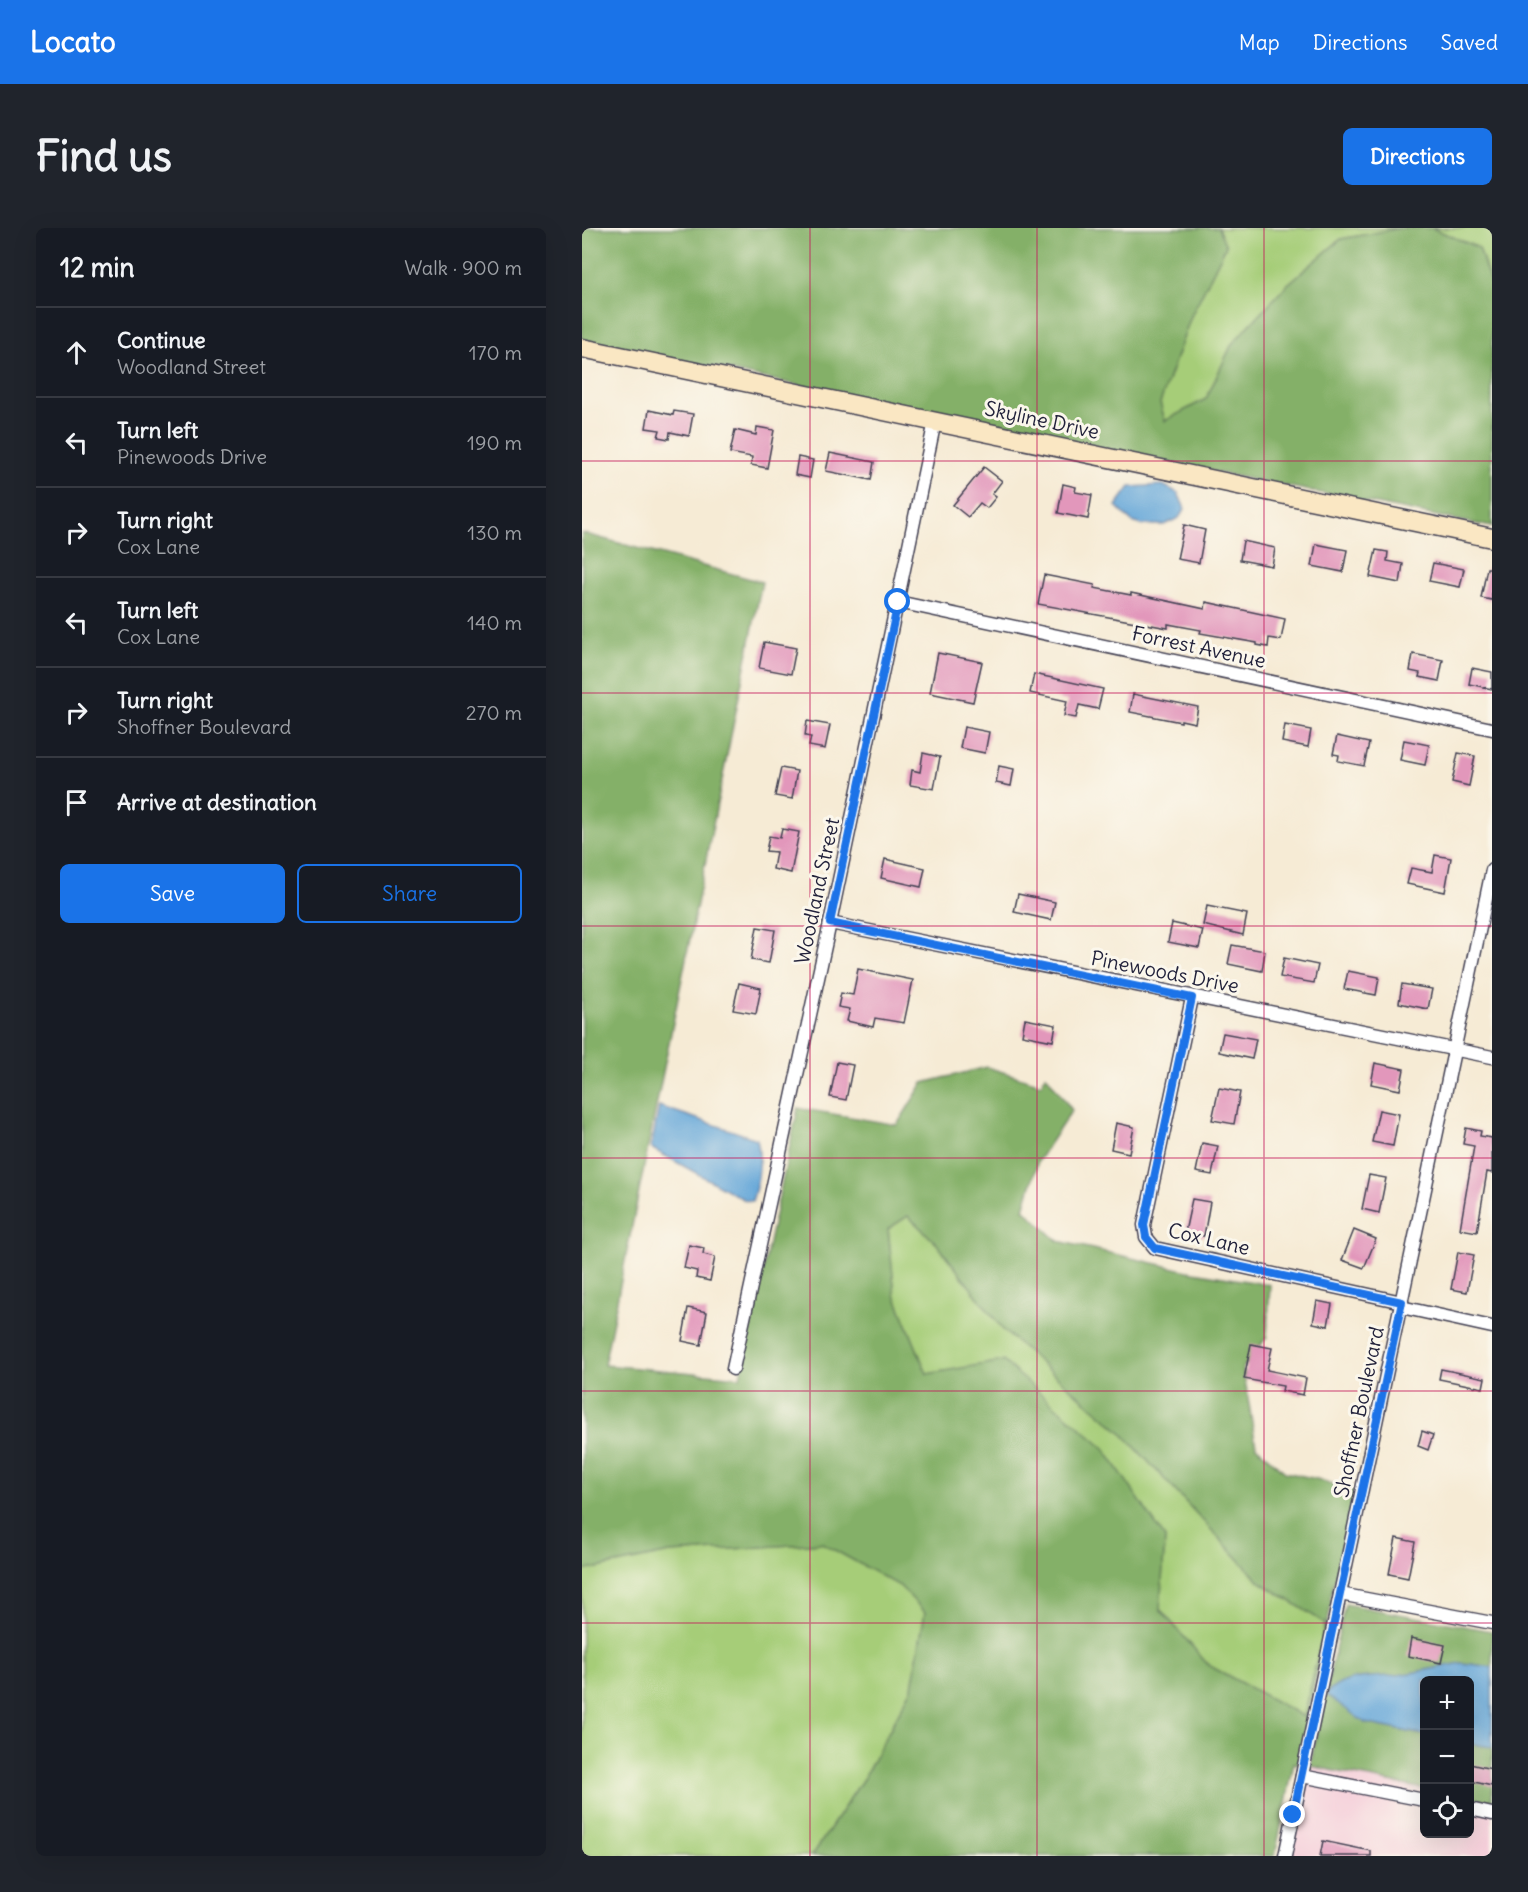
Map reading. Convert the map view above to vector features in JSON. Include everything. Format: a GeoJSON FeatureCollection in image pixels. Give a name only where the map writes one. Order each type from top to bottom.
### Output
{"type":"FeatureCollection","features":[{"type":"Feature","properties":{"kind":"street","name":"Skyline Drive"},"geometry":{"type":"LineString","coordinates":[[582,348],[1492,538]]}},
{"type":"Feature","properties":{"kind":"street","name":"Woodland Street"},"geometry":{"type":"LineString","coordinates":[[733,1369],[830,923],[935,420]]}},
{"type":"Feature","properties":{"kind":"street","name":"Forrest Avenue"},"geometry":{"type":"LineString","coordinates":[[898,602],[1492,729]]}},
{"type":"Feature","properties":{"kind":"street","name":"Shoffner Boulevard"},"geometry":{"type":"LineString","coordinates":[[1285,1856],[1492,870]]}},
{"type":"Feature","properties":{"kind":"street","name":"Pinewoods Drive"},"geometry":{"type":"LineString","coordinates":[[830,923],[1492,1057]]}},
{"type":"Feature","properties":{"kind":"street","name":"Cox Lane"},"geometry":{"type":"LineString","coordinates":[[1192,998],[1144,1225],[1146,1237],[1155,1248],[1401,1304]]}},
{"type":"Feature","properties":{"kind":"street"},"geometry":{"type":"LineString","coordinates":[[1401,1304],[1492,1327]]}},
{"type":"Feature","properties":{"kind":"street"},"geometry":{"type":"LineString","coordinates":[[1340,1594],[1492,1623]]}},
{"type":"Feature","properties":{"kind":"street"},"geometry":{"type":"LineString","coordinates":[[1302,1776],[1420,1799]]}},
{"type":"Feature","properties":{"kind":"street"},"geometry":{"type":"LineString","coordinates":[[1474,1810],[1492,1814]]}},
{"type":"Feature","properties":{"kind":"shaded area"},"geometry":{"type":"Polygon","coordinates":[[[1310,1766],[1420,1788],[1420,1838],[1474,1838],[1474,1799],[1492,1802],[1492,1856],[1291,1856],[1310,1766]]]}},
{"type":"Feature","properties":{"kind":"green space"},"geometry":{"type":"Polygon","coordinates":[[[582,228],[1218,228],[1226,246],[1191,316],[1160,403],[1165,421],[1206,399],[1232,344],[1288,284],[1341,239],[1401,228],[1432,228],[1479,248],[1492,289],[1492,527],[1205,470],[582,340],[582,228]]]}},
{"type":"Feature","properties":{"kind":"green space"},"geometry":{"type":"Polygon","coordinates":[[[1218,228],[1401,228],[1341,239],[1288,284],[1232,344],[1206,399],[1165,421],[1160,403],[1191,316],[1226,246],[1218,228]]]}},
{"type":"Feature","properties":{"kind":"green space"},"geometry":{"type":"Polygon","coordinates":[[[1432,228],[1492,228],[1492,289],[1479,248],[1432,228]]]}},
{"type":"Feature","properties":{"kind":"green space"},"geometry":{"type":"Polygon","coordinates":[[[582,533],[762,582],[604,1365],[740,1377],[798,1108],[897,1125],[923,1083],[987,1067],[1041,1084],[1046,1075],[1072,1110],[1038,1161],[1024,1209],[1058,1241],[1188,1271],[1270,1285],[1267,1337],[1243,1368],[1256,1446],[1285,1472],[1354,1491],[1298,1764],[1294,1763],[1275,1856],[812,1856],[865,1776],[912,1688],[925,1612],[900,1586],[822,1543],[670,1553],[582,1571],[582,533]],[[908,1216],[888,1229],[895,1295],[927,1374],[1003,1361],[1104,1448],[1165,1538],[1160,1609],[1208,1665],[1304,1717],[1325,1623],[1259,1581],[1120,1431],[1004,1331],[937,1244],[908,1216]]]}},
{"type":"Feature","properties":{"kind":"green space"},"geometry":{"type":"Polygon","coordinates":[[[907,1215],[937,1244],[1004,1331],[1120,1431],[1259,1581],[1325,1623],[1304,1717],[1208,1665],[1160,1609],[1165,1538],[1003,1361],[927,1374],[895,1295],[888,1229],[907,1215]]]}},
{"type":"Feature","properties":{"kind":"green space"},"geometry":{"type":"Polygon","coordinates":[[[822,1543],[900,1586],[925,1612],[912,1688],[865,1776],[812,1856],[582,1856],[582,1571],[670,1553],[822,1543]]]}},
{"type":"Feature","properties":{"kind":"green space"},"geometry":{"type":"Polygon","coordinates":[[[1345,1604],[1492,1631],[1492,1667],[1462,1663],[1395,1676],[1356,1678],[1365,1723],[1420,1734],[1420,1788],[1310,1766],[1345,1604]]]}},
{"type":"Feature","properties":{"kind":"green space"},"geometry":{"type":"Polygon","coordinates":[[[1474,1745],[1492,1747],[1492,1802],[1474,1799],[1474,1745]]]}},
{"type":"Feature","properties":{"kind":"water"},"geometry":{"type":"Polygon","coordinates":[[[1163,485],[1178,493],[1185,509],[1179,518],[1164,525],[1142,525],[1132,522],[1116,506],[1130,487],[1163,485]]]}},
{"type":"Feature","properties":{"kind":"water"},"geometry":{"type":"Polygon","coordinates":[[[659,1106],[757,1139],[759,1170],[752,1201],[745,1200],[651,1148],[659,1106]]]}},
{"type":"Feature","properties":{"kind":"water"},"geometry":{"type":"Polygon","coordinates":[[[1462,1663],[1492,1667],[1492,1747],[1474,1745],[1474,1676],[1420,1676],[1420,1734],[1365,1723],[1326,1694],[1334,1687],[1351,1680],[1405,1674],[1462,1663]]]}},
{"type":"Feature","properties":{"kind":"building"},"geometry":{"type":"Polygon","coordinates":[[[649,410],[673,415],[674,411],[693,414],[689,436],[670,432],[669,439],[658,437],[660,430],[646,428],[649,410]]]}},
{"type":"Feature","properties":{"kind":"building"},"geometry":{"type":"Polygon","coordinates":[[[757,427],[774,430],[767,468],[751,465],[752,457],[730,453],[735,430],[756,435],[757,427]]]}},
{"type":"Feature","properties":{"kind":"building"},"geometry":{"type":"Polygon","coordinates":[[[830,453],[874,462],[871,480],[826,471],[830,453]]]}},
{"type":"Feature","properties":{"kind":"building"},"geometry":{"type":"Polygon","coordinates":[[[798,457],[813,460],[810,478],[795,475],[798,457]]]}},
{"type":"Feature","properties":{"kind":"building"},"geometry":{"type":"Polygon","coordinates":[[[984,467],[1002,481],[992,494],[996,497],[987,508],[980,503],[968,517],[953,505],[984,467]]]}},
{"type":"Feature","properties":{"kind":"building"},"geometry":{"type":"Polygon","coordinates":[[[1063,484],[1076,487],[1075,492],[1092,495],[1088,519],[1058,513],[1063,484]]]}},
{"type":"Feature","properties":{"kind":"building"},"geometry":{"type":"Polygon","coordinates":[[[1184,525],[1205,530],[1199,563],[1177,559],[1184,525]]]}},
{"type":"Feature","properties":{"kind":"building"},"geometry":{"type":"Polygon","coordinates":[[[1243,541],[1275,548],[1272,566],[1240,560],[1243,541]]]}},
{"type":"Feature","properties":{"kind":"building"},"geometry":{"type":"Polygon","coordinates":[[[1316,544],[1347,550],[1343,572],[1312,566],[1316,544]]]}},
{"type":"Feature","properties":{"kind":"building"},"geometry":{"type":"Polygon","coordinates":[[[1376,550],[1388,552],[1387,561],[1403,564],[1400,583],[1370,577],[1376,550]]]}},
{"type":"Feature","properties":{"kind":"building"},"geometry":{"type":"Polygon","coordinates":[[[1433,563],[1464,569],[1460,587],[1429,581],[1433,563]]]}},
{"type":"Feature","properties":{"kind":"building"},"geometry":{"type":"Polygon","coordinates":[[[1487,568],[1492,568],[1492,600],[1481,598],[1487,568]]]}},
{"type":"Feature","properties":{"kind":"building"},"geometry":{"type":"Polygon","coordinates":[[[1044,575],[1095,585],[1094,588],[1131,595],[1131,593],[1205,609],[1206,602],[1285,619],[1281,640],[1269,638],[1268,647],[1200,633],[1201,630],[1168,624],[1168,628],[1038,604],[1044,575]]]}},
{"type":"Feature","properties":{"kind":"building"},"geometry":{"type":"Polygon","coordinates":[[[764,642],[796,648],[791,674],[759,668],[764,642]]]}},
{"type":"Feature","properties":{"kind":"building"},"geometry":{"type":"Polygon","coordinates":[[[938,653],[982,662],[973,702],[930,693],[938,653]]]}},
{"type":"Feature","properties":{"kind":"building"},"geometry":{"type":"Polygon","coordinates":[[[1413,654],[1443,660],[1439,681],[1419,677],[1420,673],[1410,671],[1413,654]]]}},
{"type":"Feature","properties":{"kind":"building"},"geometry":{"type":"Polygon","coordinates":[[[1472,668],[1492,672],[1492,689],[1469,684],[1472,668]]]}},
{"type":"Feature","properties":{"kind":"building"},"geometry":{"type":"Polygon","coordinates":[[[1034,674],[1103,689],[1098,709],[1079,705],[1076,718],[1064,716],[1067,701],[1030,693],[1034,674]]]}},
{"type":"Feature","properties":{"kind":"building"},"geometry":{"type":"Polygon","coordinates":[[[1133,694],[1198,707],[1195,723],[1130,712],[1133,694]]]}},
{"type":"Feature","properties":{"kind":"building"},"geometry":{"type":"Polygon","coordinates":[[[807,721],[830,725],[825,749],[809,746],[811,737],[805,736],[807,721]]]}},
{"type":"Feature","properties":{"kind":"building"},"geometry":{"type":"Polygon","coordinates":[[[1285,725],[1311,730],[1308,747],[1282,742],[1285,725]]]}},
{"type":"Feature","properties":{"kind":"building"},"geometry":{"type":"Polygon","coordinates":[[[964,727],[989,732],[985,753],[960,748],[964,727]]]}},
{"type":"Feature","properties":{"kind":"building"},"geometry":{"type":"Polygon","coordinates":[[[1337,736],[1369,743],[1364,766],[1338,761],[1339,755],[1333,754],[1337,736]]]}},
{"type":"Feature","properties":{"kind":"building"},"geometry":{"type":"Polygon","coordinates":[[[1404,740],[1429,745],[1425,765],[1400,760],[1404,740]]]}},
{"type":"Feature","properties":{"kind":"building"},"geometry":{"type":"Polygon","coordinates":[[[923,753],[940,757],[934,789],[910,785],[912,770],[920,772],[923,753]]]}},
{"type":"Feature","properties":{"kind":"building"},"geometry":{"type":"Polygon","coordinates":[[[1458,753],[1475,756],[1469,786],[1452,782],[1458,753]]]}},
{"type":"Feature","properties":{"kind":"building"},"geometry":{"type":"Polygon","coordinates":[[[999,766],[1014,769],[1011,786],[996,783],[999,766]]]}},
{"type":"Feature","properties":{"kind":"building"},"geometry":{"type":"Polygon","coordinates":[[[781,768],[797,771],[792,799],[775,796],[781,768]]]}},
{"type":"Feature","properties":{"kind":"building"},"geometry":{"type":"Polygon","coordinates":[[[782,829],[799,832],[791,873],[773,869],[776,852],[766,851],[769,836],[780,838],[782,829]]]}},
{"type":"Feature","properties":{"kind":"building"},"geometry":{"type":"Polygon","coordinates":[[[1435,855],[1451,858],[1445,892],[1407,884],[1411,868],[1432,872],[1435,855]]]}},
{"type":"Feature","properties":{"kind":"building"},"geometry":{"type":"Polygon","coordinates":[[[885,859],[925,868],[921,887],[881,878],[885,859]]]}},
{"type":"Feature","properties":{"kind":"building"},"geometry":{"type":"Polygon","coordinates":[[[1018,894],[1055,902],[1051,920],[1014,912],[1018,894]]]}},
{"type":"Feature","properties":{"kind":"building"},"geometry":{"type":"Polygon","coordinates":[[[1207,906],[1247,914],[1243,935],[1203,925],[1207,906]]]}},
{"type":"Feature","properties":{"kind":"building"},"geometry":{"type":"Polygon","coordinates":[[[1172,923],[1203,930],[1199,948],[1168,942],[1172,923]]]}},
{"type":"Feature","properties":{"kind":"building"},"geometry":{"type":"Polygon","coordinates":[[[757,927],[775,930],[769,963],[751,960],[757,927]]]}},
{"type":"Feature","properties":{"kind":"building"},"geometry":{"type":"Polygon","coordinates":[[[1232,945],[1265,951],[1262,971],[1228,964],[1232,945]]]}},
{"type":"Feature","properties":{"kind":"building"},"geometry":{"type":"Polygon","coordinates":[[[1284,958],[1318,965],[1314,983],[1280,977],[1284,958]]]}},
{"type":"Feature","properties":{"kind":"building"},"geometry":{"type":"Polygon","coordinates":[[[858,969],[913,980],[904,1023],[875,1018],[873,1027],[847,1021],[850,1009],[838,1007],[841,993],[853,995],[858,969]]]}},
{"type":"Feature","properties":{"kind":"building"},"geometry":{"type":"Polygon","coordinates":[[[1348,971],[1379,977],[1376,995],[1344,989],[1348,971]]]}},
{"type":"Feature","properties":{"kind":"building"},"geometry":{"type":"Polygon","coordinates":[[[739,983],[761,988],[756,1014],[733,1010],[739,983]]]}},
{"type":"Feature","properties":{"kind":"building"},"geometry":{"type":"Polygon","coordinates":[[[1402,984],[1432,989],[1428,1009],[1399,1003],[1402,984]]]}},
{"type":"Feature","properties":{"kind":"building"},"geometry":{"type":"Polygon","coordinates":[[[1025,1019],[1056,1025],[1053,1041],[1022,1035],[1025,1019]]]}},
{"type":"Feature","properties":{"kind":"building"},"geometry":{"type":"Polygon","coordinates":[[[1223,1033],[1256,1039],[1252,1059],[1219,1052],[1223,1033]]]}},
{"type":"Feature","properties":{"kind":"building"},"geometry":{"type":"Polygon","coordinates":[[[837,1062],[853,1065],[846,1100],[830,1097],[837,1062]]]}},
{"type":"Feature","properties":{"kind":"building"},"geometry":{"type":"Polygon","coordinates":[[[1375,1063],[1404,1069],[1400,1090],[1371,1084],[1375,1063]]]}},
{"type":"Feature","properties":{"kind":"building"},"geometry":{"type":"Polygon","coordinates":[[[1219,1088],[1240,1092],[1234,1124],[1212,1120],[1219,1088]]]}},
{"type":"Feature","properties":{"kind":"building"},"geometry":{"type":"Polygon","coordinates":[[[1379,1110],[1399,1114],[1393,1146],[1372,1142],[1379,1110]]]}},
{"type":"Feature","properties":{"kind":"building"},"geometry":{"type":"Polygon","coordinates":[[[1116,1123],[1134,1127],[1129,1153],[1111,1149],[1116,1123]]]}},
{"type":"Feature","properties":{"kind":"building"},"geometry":{"type":"Polygon","coordinates":[[[1466,1128],[1481,1131],[1480,1136],[1492,1138],[1492,1173],[1487,1172],[1477,1232],[1460,1229],[1474,1146],[1463,1144],[1466,1128]]]}},
{"type":"Feature","properties":{"kind":"building"},"geometry":{"type":"Polygon","coordinates":[[[1202,1143],[1218,1146],[1212,1175],[1196,1172],[1202,1143]]]}},
{"type":"Feature","properties":{"kind":"building"},"geometry":{"type":"Polygon","coordinates":[[[1369,1175],[1386,1178],[1379,1213],[1362,1209],[1369,1175]]]}},
{"type":"Feature","properties":{"kind":"building"},"geometry":{"type":"Polygon","coordinates":[[[1192,1199],[1210,1202],[1204,1236],[1185,1232],[1192,1199]]]}},
{"type":"Feature","properties":{"kind":"building"},"geometry":{"type":"Polygon","coordinates":[[[1354,1230],[1376,1239],[1364,1268],[1342,1260],[1354,1230]]]}},
{"type":"Feature","properties":{"kind":"building"},"geometry":{"type":"Polygon","coordinates":[[[689,1245],[704,1248],[703,1254],[715,1257],[710,1281],[696,1278],[697,1271],[684,1268],[689,1245]]]}},
{"type":"Feature","properties":{"kind":"building"},"geometry":{"type":"Polygon","coordinates":[[[1458,1252],[1474,1255],[1467,1292],[1451,1289],[1458,1252]]]}},
{"type":"Feature","properties":{"kind":"building"},"geometry":{"type":"Polygon","coordinates":[[[1317,1301],[1332,1304],[1328,1326],[1313,1323],[1317,1301]]]}},
{"type":"Feature","properties":{"kind":"building"},"geometry":{"type":"Polygon","coordinates":[[[688,1308],[707,1312],[701,1345],[682,1341],[688,1308]]]}},
{"type":"Feature","properties":{"kind":"building"},"geometry":{"type":"Polygon","coordinates":[[[1251,1344],[1272,1348],[1267,1370],[1306,1378],[1303,1395],[1282,1391],[1283,1386],[1244,1379],[1251,1344]]]}},
{"type":"Feature","properties":{"kind":"building"},"geometry":{"type":"Polygon","coordinates":[[[1441,1369],[1485,1378],[1483,1388],[1439,1379],[1441,1369]]]}},
{"type":"Feature","properties":{"kind":"building"},"geometry":{"type":"Polygon","coordinates":[[[1422,1431],[1433,1435],[1428,1450],[1418,1446],[1422,1431]]]}},
{"type":"Feature","properties":{"kind":"building"},"geometry":{"type":"Polygon","coordinates":[[[1396,1538],[1415,1542],[1408,1578],[1389,1574],[1396,1538]]]}},
{"type":"Feature","properties":{"kind":"building"},"geometry":{"type":"Polygon","coordinates":[[[1411,1638],[1445,1645],[1441,1663],[1408,1656],[1411,1638]]]}},
{"type":"Feature","properties":{"kind":"building"},"geometry":{"type":"Polygon","coordinates":[[[1474,1765],[1492,1769],[1492,1786],[1474,1782],[1474,1765]]]}},
{"type":"Feature","properties":{"kind":"building"},"geometry":{"type":"Polygon","coordinates":[[[1323,1841],[1371,1851],[1371,1856],[1320,1856],[1323,1841]]]}},
{"type":"Feature","properties":{"kind":"route"},"geometry":{"type":"LineString","coordinates":[[898,602],[830,923],[1192,998],[1144,1225],[1146,1237],[1155,1248],[1402,1302],[1293,1815]]}}]}
